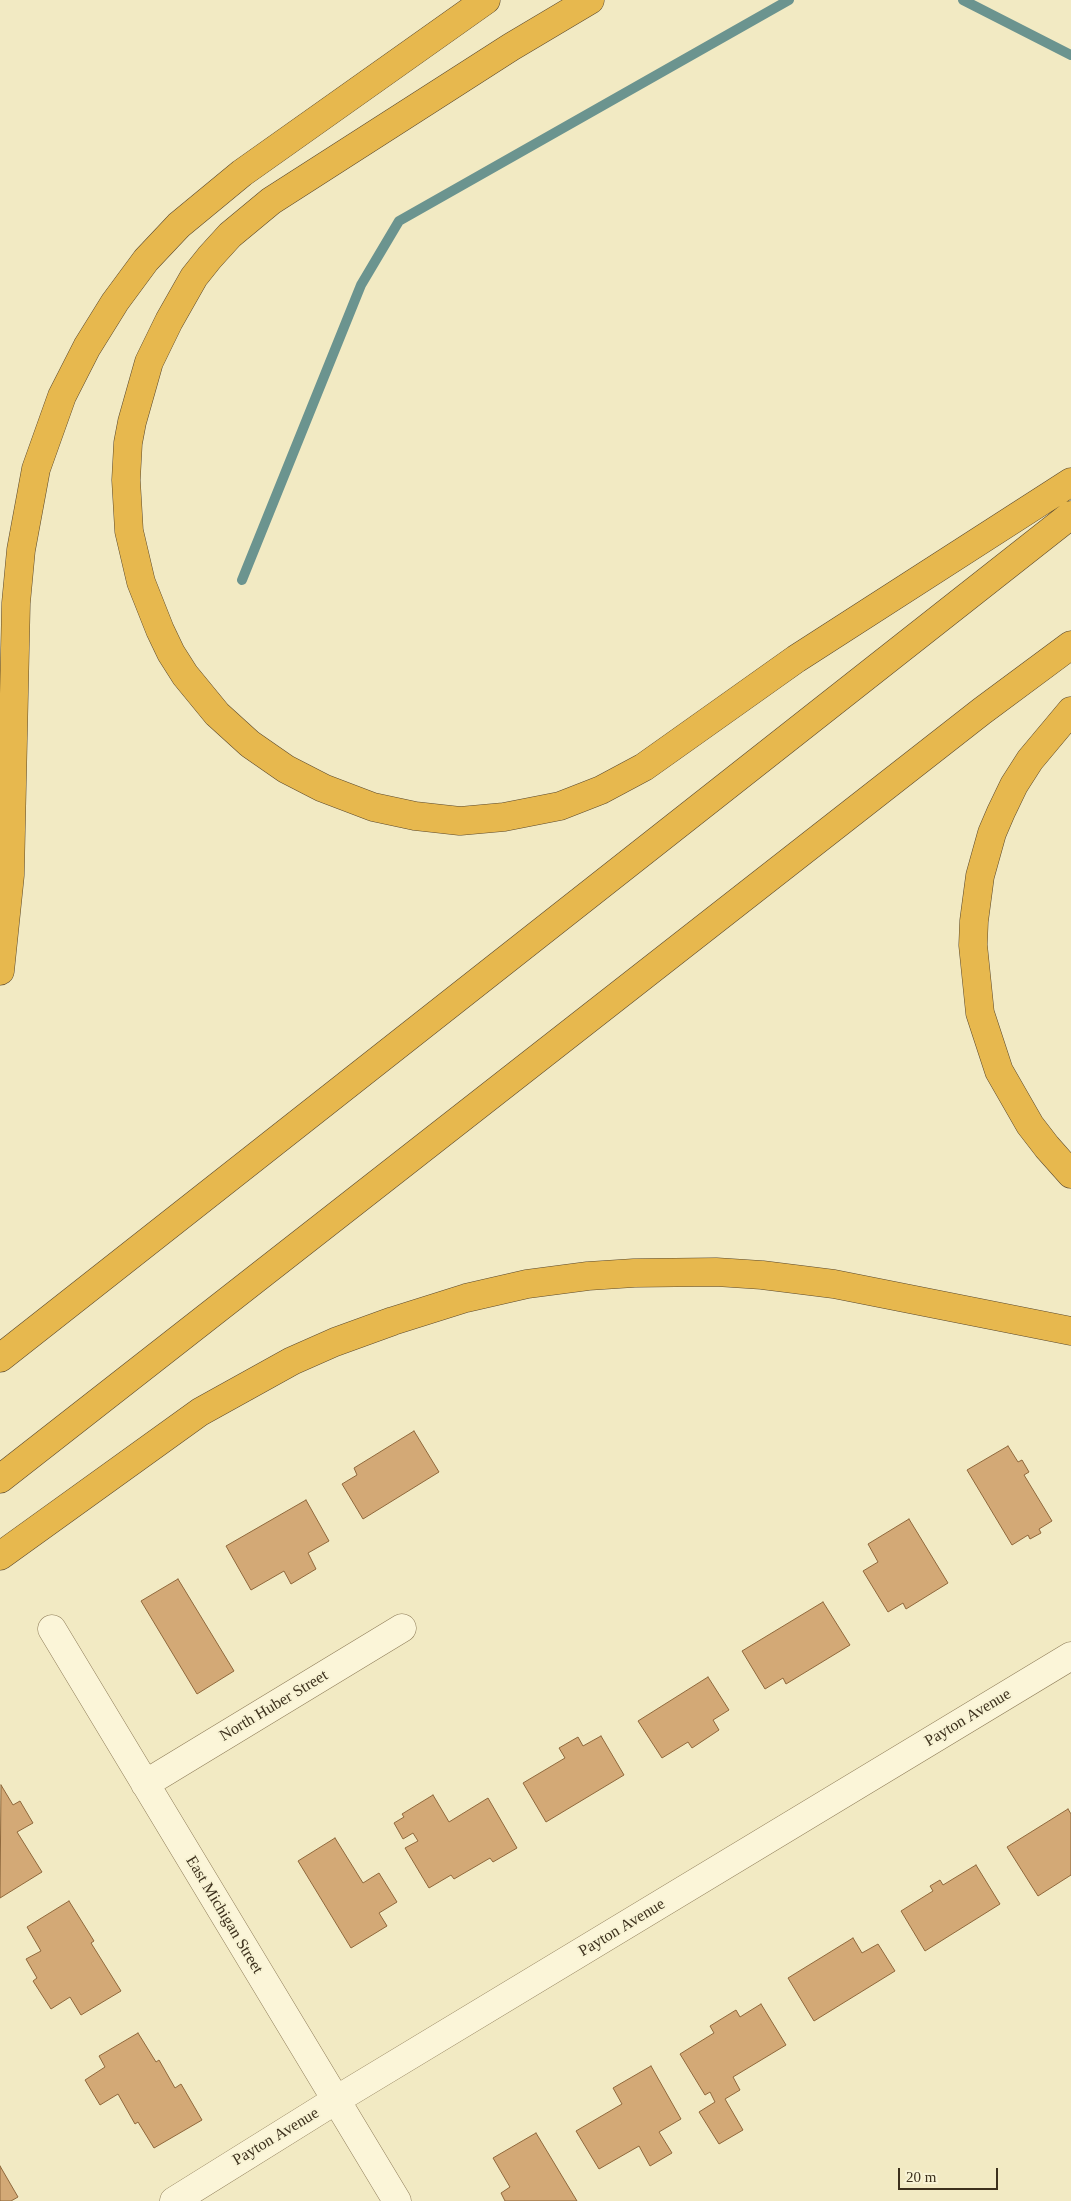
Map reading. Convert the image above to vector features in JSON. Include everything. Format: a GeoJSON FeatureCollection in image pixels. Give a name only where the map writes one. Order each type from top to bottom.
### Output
{"type":"FeatureCollection","features":[{"type":"Feature","properties":{"kind":"highway"},"geometry":{"type":"LineString","coordinates":[[0,971],[10,875],[16,603],[21,550],[36,469],[62,396],[87,347],[115,302],[146,260],[179,225],[242,173],[486,0]]}},
{"type":"Feature","properties":{"kind":"highway"},"geometry":{"type":"LineString","coordinates":[[590,0],[511,47],[271,200],[230,235],[210,257],[180,299],[149,362],[137,402],[128,443],[126,505],[130,539],[149,605],[171,653],[202,697],[217,714],[250,744],[304,779],[373,807],[438,819],[460,821],[504,817],[560,806],[623,780],[644,767],[796,659],[1071,482]]}},
{"type":"Feature","properties":{"kind":"highway"},"geometry":{"type":"LineString","coordinates":[[0,1358],[1071,515]]}},
{"type":"Feature","properties":{"kind":"highway"},"geometry":{"type":"LineString","coordinates":[[0,1479],[982,711],[1071,645]]}},
{"type":"Feature","properties":{"kind":"highway"},"geometry":{"type":"LineString","coordinates":[[1071,711],[1030,760],[1000,812],[980,876],[973,945],[980,1013],[999,1071],[1030,1125],[1071,1174]]}},
{"type":"Feature","properties":{"kind":"highway"},"geometry":{"type":"LineString","coordinates":[[0,1556],[200,1412],[284,1365],[335,1342],[385,1324],[466,1298],[512,1287],[556,1280],[634,1273],[716,1272],[753,1274],[834,1284],[1071,1330]]}},
{"type":"Feature","properties":{"kind":"street","name":"North Huber Street"},"geometry":{"type":"LineString","coordinates":[[145,1784],[402,1628]]}},
{"type":"Feature","properties":{"kind":"street","name":"East Michigan Street"},"geometry":{"type":"LineString","coordinates":[[52,1629],[397,2201]]}},
{"type":"Feature","properties":{"kind":"street","name":"Payton Avenue"},"geometry":{"type":"LineString","coordinates":[[174,2201],[336,2100],[1071,1656]]}},
{"type":"Feature","properties":{"kind":"building"},"geometry":{"type":"Polygon","coordinates":[[[414,1431],[439,1472],[363,1519],[342,1484],[357,1475],[354,1468],[414,1431]]]}},
{"type":"Feature","properties":{"kind":"building"},"geometry":{"type":"Polygon","coordinates":[[[1008,1446],[1018,1462],[1022,1460],[1029,1472],[1024,1475],[1052,1521],[1039,1529],[1041,1533],[1030,1539],[1028,1535],[1012,1545],[967,1470],[1008,1446]]]}},
{"type":"Feature","properties":{"kind":"building"},"geometry":{"type":"Polygon","coordinates":[[[306,1500],[329,1541],[308,1553],[316,1569],[291,1584],[284,1571],[251,1590],[226,1546],[306,1500]]]}},
{"type":"Feature","properties":{"kind":"building"},"geometry":{"type":"Polygon","coordinates":[[[909,1519],[948,1583],[906,1609],[903,1603],[888,1612],[863,1571],[878,1562],[868,1544],[909,1519]]]}},
{"type":"Feature","properties":{"kind":"building"},"geometry":{"type":"Polygon","coordinates":[[[178,1579],[234,1671],[197,1694],[141,1601],[178,1579]]]}},
{"type":"Feature","properties":{"kind":"building"},"geometry":{"type":"Polygon","coordinates":[[[823,1602],[850,1645],[786,1684],[783,1678],[765,1689],[742,1651],[823,1602]]]}},
{"type":"Feature","properties":{"kind":"building"},"geometry":{"type":"Polygon","coordinates":[[[708,1677],[729,1710],[713,1720],[719,1730],[692,1748],[688,1742],[662,1758],[638,1721],[708,1677]]]}},
{"type":"Feature","properties":{"kind":"building"},"geometry":{"type":"Polygon","coordinates":[[[601,1736],[624,1775],[546,1822],[523,1783],[565,1758],[559,1748],[578,1737],[583,1746],[601,1736]]]}},
{"type":"Feature","properties":{"kind":"building"},"geometry":{"type":"Polygon","coordinates":[[[1,1785],[13,1805],[20,1801],[33,1823],[17,1832],[42,1872],[0,1898],[1,1785]]]}},
{"type":"Feature","properties":{"kind":"building"},"geometry":{"type":"Polygon","coordinates":[[[433,1795],[449,1822],[488,1798],[517,1848],[493,1862],[490,1858],[454,1879],[451,1875],[429,1888],[405,1848],[418,1841],[413,1833],[403,1839],[394,1823],[404,1817],[402,1814],[433,1795]]]}},
{"type":"Feature","properties":{"kind":"building"},"geometry":{"type":"Polygon","coordinates":[[[1068,1809],[1071,1814],[1071,1875],[1038,1896],[1007,1847],[1068,1809]]]}},
{"type":"Feature","properties":{"kind":"building"},"geometry":{"type":"Polygon","coordinates":[[[335,1838],[363,1883],[379,1873],[397,1902],[379,1913],[387,1926],[351,1948],[298,1861],[335,1838]]]}},
{"type":"Feature","properties":{"kind":"building"},"geometry":{"type":"Polygon","coordinates":[[[976,1865],[1000,1904],[925,1951],[901,1911],[933,1891],[930,1886],[940,1880],[943,1885],[976,1865]]]}},
{"type":"Feature","properties":{"kind":"building"},"geometry":{"type":"Polygon","coordinates":[[[69,1901],[94,1941],[91,1943],[121,1991],[81,2015],[70,1997],[51,2009],[33,1981],[37,1978],[26,1959],[41,1951],[27,1927],[69,1901]]]}},
{"type":"Feature","properties":{"kind":"building"},"geometry":{"type":"Polygon","coordinates":[[[853,1938],[862,1953],[878,1944],[895,1971],[814,2021],[788,1978],[853,1938]]]}},
{"type":"Feature","properties":{"kind":"building"},"geometry":{"type":"Polygon","coordinates":[[[761,2004],[786,2045],[733,2077],[740,2090],[725,2099],[743,2130],[719,2144],[699,2112],[715,2102],[710,2092],[705,2095],[680,2054],[714,2033],[710,2026],[736,2010],[740,2017],[761,2004]]]}},
{"type":"Feature","properties":{"kind":"building"},"geometry":{"type":"Polygon","coordinates":[[[138,2033],[156,2062],[159,2060],[175,2088],[181,2084],[202,2120],[154,2148],[138,2122],[135,2124],[118,2094],[100,2105],[85,2080],[105,2067],[99,2056],[138,2033]]]}},
{"type":"Feature","properties":{"kind":"building"},"geometry":{"type":"Polygon","coordinates":[[[651,2066],[681,2119],[659,2132],[672,2153],[650,2166],[639,2146],[599,2169],[576,2131],[622,2104],[613,2088],[651,2066]]]}},
{"type":"Feature","properties":{"kind":"building"},"geometry":{"type":"Polygon","coordinates":[[[536,2133],[577,2201],[505,2201],[501,2193],[510,2187],[493,2158],[536,2133]]]}},
{"type":"Feature","properties":{"kind":"building"},"geometry":{"type":"Polygon","coordinates":[[[0,2166],[18,2197],[11,2201],[0,2201],[0,2166]]]}},
{"type":"Feature","properties":{"kind":"waterway"},"geometry":{"type":"LineString","coordinates":[[242,580],[361,285],[399,221],[789,0]]}},
{"type":"Feature","properties":{"kind":"waterway"},"geometry":{"type":"LineString","coordinates":[[963,0],[1071,55]]}}]}
